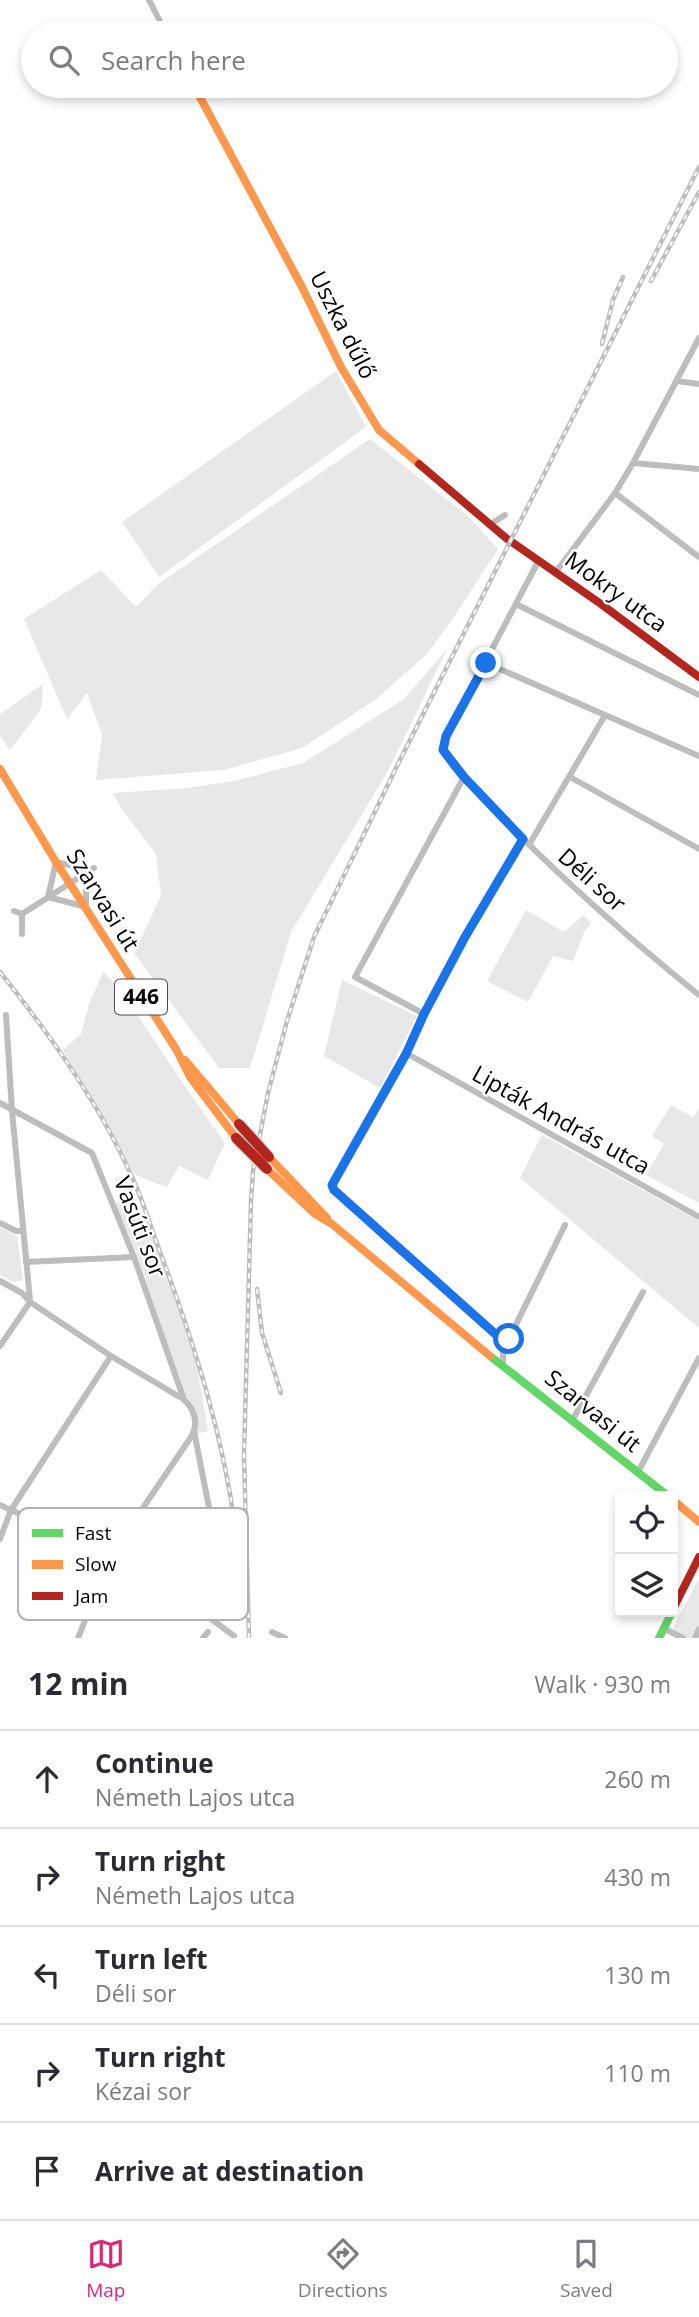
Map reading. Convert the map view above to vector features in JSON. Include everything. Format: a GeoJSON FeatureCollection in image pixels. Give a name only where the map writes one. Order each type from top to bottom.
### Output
{"type":"FeatureCollection","features":[{"type":"Feature","properties":{"kind":"main road","name":"Uszka dűlő"},"geometry":{"type":"LineString","coordinates":[[200,98],[302,287],[341,367],[379,430],[510,541]]}},
{"type":"Feature","properties":{"kind":"main road","name":"Mokry utca"},"geometry":{"type":"LineString","coordinates":[[510,541],[699,677]]}},
{"type":"Feature","properties":{"kind":"main road","name":"Szarvasi út"},"geometry":{"type":"LineString","coordinates":[[0,769],[56,863],[176,1049],[190,1077],[236,1138],[314,1214],[332,1224]]}},
{"type":"Feature","properties":{"kind":"main road","name":"Szarvasi út"},"geometry":{"type":"LineString","coordinates":[[176,1049],[239,1124],[332,1224],[503,1366],[662,1491]]}},
{"type":"Feature","properties":{"kind":"main road"},"geometry":{"type":"LineString","coordinates":[[678,1504],[699,1522]]}},
{"type":"Feature","properties":{"kind":"main road"},"geometry":{"type":"LineString","coordinates":[[678,1599],[699,1557]]}},
{"type":"Feature","properties":{"kind":"main road"},"geometry":{"type":"LineString","coordinates":[[661,1633],[669,1617]]}},
{"type":"Feature","properties":{"kind":"street"},"geometry":{"type":"LineString","coordinates":[[149,0],[160,21]]}},
{"type":"Feature","properties":{"kind":"street"},"geometry":{"type":"LineString","coordinates":[[556,572],[615,493],[699,338]]}},
{"type":"Feature","properties":{"kind":"street"},"geometry":{"type":"LineString","coordinates":[[676,381],[699,384]]}},
{"type":"Feature","properties":{"kind":"street"},"geometry":{"type":"LineString","coordinates":[[633,463],[699,469]]}},
{"type":"Feature","properties":{"kind":"street"},"geometry":{"type":"LineString","coordinates":[[615,493],[699,556]]}},
{"type":"Feature","properties":{"kind":"street"},"geometry":{"type":"LineString","coordinates":[[489,525],[505,514]]}},
{"type":"Feature","properties":{"kind":"street"},"geometry":{"type":"LineString","coordinates":[[539,560],[486,663],[604,717],[699,756]]}},
{"type":"Feature","properties":{"kind":"street"},"geometry":{"type":"LineString","coordinates":[[516,604],[699,695]]}},
{"type":"Feature","properties":{"kind":"street","name":"Déli sor"},"geometry":{"type":"LineString","coordinates":[[486,663],[446,736],[443,750],[464,777],[529,845],[609,920],[699,995]]}},
{"type":"Feature","properties":{"kind":"street"},"geometry":{"type":"LineString","coordinates":[[529,845],[604,717]]}},
{"type":"Feature","properties":{"kind":"street"},"geometry":{"type":"LineString","coordinates":[[424,1014],[355,977],[464,777]]}},
{"type":"Feature","properties":{"kind":"street"},"geometry":{"type":"LineString","coordinates":[[570,777],[699,849]]}},
{"type":"Feature","properties":{"kind":"street"},"geometry":{"type":"LineString","coordinates":[[506,1344],[394,1246],[334,1190],[332,1185],[523,839]]}},
{"type":"Feature","properties":{"kind":"street"},"geometry":{"type":"LineString","coordinates":[[48,897],[56,863],[93,869]]}},
{"type":"Feature","properties":{"kind":"street"},"geometry":{"type":"LineString","coordinates":[[14,912],[22,914],[93,869]]}},
{"type":"Feature","properties":{"kind":"street"},"geometry":{"type":"LineString","coordinates":[[48,897],[86,907],[86,890],[93,869]]}},
{"type":"Feature","properties":{"kind":"street"},"geometry":{"type":"LineString","coordinates":[[22,914],[22,934]]}},
{"type":"Feature","properties":{"kind":"street"},"geometry":{"type":"LineString","coordinates":[[0,1346],[30,1302],[6,1016]]}},
{"type":"Feature","properties":{"kind":"street","name":"Lipták András utca"},"geometry":{"type":"LineString","coordinates":[[406,1054],[699,1217]]}},
{"type":"Feature","properties":{"kind":"street","name":"Vasúti sor"},"geometry":{"type":"LineString","coordinates":[[0,1103],[92,1153],[134,1257],[183,1398],[192,1406],[195,1414],[194,1432],[209,1508]]}},
{"type":"Feature","properties":{"kind":"street"},"geometry":{"type":"LineString","coordinates":[[0,1223],[22,1231]]}},
{"type":"Feature","properties":{"kind":"street"},"geometry":{"type":"LineString","coordinates":[[503,1366],[506,1344],[565,1225]]}},
{"type":"Feature","properties":{"kind":"street"},"geometry":{"type":"LineString","coordinates":[[26,1262],[134,1257]]}},
{"type":"Feature","properties":{"kind":"street"},"geometry":{"type":"LineString","coordinates":[[0,1281],[22,1293],[30,1302],[111,1356],[183,1398]]}},
{"type":"Feature","properties":{"kind":"street"},"geometry":{"type":"LineString","coordinates":[[573,1419],[643,1292]]}},
{"type":"Feature","properties":{"kind":"street"},"geometry":{"type":"LineString","coordinates":[[0,1539],[11,1510],[111,1356]]}},
{"type":"Feature","properties":{"kind":"street"},"geometry":{"type":"LineString","coordinates":[[638,1472],[699,1358]]}},
{"type":"Feature","properties":{"kind":"street"},"geometry":{"type":"LineString","coordinates":[[143,1508],[194,1432]]}},
{"type":"Feature","properties":{"kind":"street"},"geometry":{"type":"LineString","coordinates":[[0,1505],[18,1513]]}},
{"type":"Feature","properties":{"kind":"street"},"geometry":{"type":"LineString","coordinates":[[78,1638],[85,1620]]}},
{"type":"Feature","properties":{"kind":"street"},"geometry":{"type":"LineString","coordinates":[[213,1620],[234,1636]]}},
{"type":"Feature","properties":{"kind":"street"},"geometry":{"type":"LineString","coordinates":[[695,1638],[699,1629]]}},
{"type":"Feature","properties":{"kind":"street"},"geometry":{"type":"LineString","coordinates":[[272,1632],[285,1638]]}},
{"type":"Feature","properties":{"kind":"street"},"geometry":{"type":"LineString","coordinates":[[661,1633],[683,1638]]}},
{"type":"Feature","properties":{"kind":"shaded area"},"geometry":{"type":"Polygon","coordinates":[[[336,371],[366,427],[159,577],[122,522],[336,371]]]}},
{"type":"Feature","properties":{"kind":"shaded area"},"geometry":{"type":"Polygon","coordinates":[[[370,439],[468,516],[498,549],[428,653],[375,700],[302,748],[224,770],[96,780],[102,735],[87,693],[67,719],[24,619],[101,570],[136,607],[158,584],[370,439]]]}},
{"type":"Feature","properties":{"kind":"shaded area"},"geometry":{"type":"Polygon","coordinates":[[[447,649],[388,771],[291,932],[250,1068],[219,1068],[134,953],[161,896],[156,854],[121,808],[113,793],[187,788],[234,781],[303,763],[404,699],[447,649]]]}},
{"type":"Feature","properties":{"kind":"shaded area"},"geometry":{"type":"Polygon","coordinates":[[[43,684],[41,709],[10,750],[0,736],[0,714],[43,684]]]}},
{"type":"Feature","properties":{"kind":"shaded area"},"geometry":{"type":"Polygon","coordinates":[[[526,910],[564,932],[583,915],[592,923],[585,930],[573,961],[553,956],[528,1002],[487,981],[526,910]]]}},
{"type":"Feature","properties":{"kind":"shaded area"},"geometry":{"type":"Polygon","coordinates":[[[103,972],[119,987],[225,1143],[208,1180],[179,1166],[167,1187],[135,1175],[63,1050],[81,1034],[89,1004],[103,972]]]}},
{"type":"Feature","properties":{"kind":"shaded area"},"geometry":{"type":"Polygon","coordinates":[[[342,980],[417,1016],[380,1088],[324,1056],[342,980]]]}},
{"type":"Feature","properties":{"kind":"shaded area"},"geometry":{"type":"Polygon","coordinates":[[[671,1105],[693,1117],[699,1108],[699,1203],[646,1175],[664,1144],[652,1136],[671,1105]]]}},
{"type":"Feature","properties":{"kind":"shaded area"},"geometry":{"type":"Polygon","coordinates":[[[542,1135],[699,1221],[699,1328],[520,1178],[542,1135]]]}},
{"type":"Feature","properties":{"kind":"shaded area"},"geometry":{"type":"Polygon","coordinates":[[[122,1176],[126,1179],[158,1248],[197,1366],[208,1431],[196,1434],[139,1259],[115,1203],[123,1200],[115,1179],[122,1176]]]}},
{"type":"Feature","properties":{"kind":"shaded area"},"geometry":{"type":"Polygon","coordinates":[[[0,1227],[17,1236],[23,1280],[13,1282],[0,1275],[0,1227]]]}},
{"type":"Feature","properties":{"kind":"shaded area"},"geometry":{"type":"Polygon","coordinates":[[[699,1578],[699,1630],[695,1638],[683,1638],[671,1632],[699,1578]]]}},
{"type":"Feature","properties":{"kind":"railway"},"geometry":{"type":"LineString","coordinates":[[245,1508],[244,1455],[253,1171],[268,1093],[287,1021],[314,937],[399,762],[699,167]]}},
{"type":"Feature","properties":{"kind":"railway"},"geometry":{"type":"LineString","coordinates":[[651,281],[699,192]]}},
{"type":"Feature","properties":{"kind":"railway"},"geometry":{"type":"LineString","coordinates":[[602,344],[613,300],[623,277]]}},
{"type":"Feature","properties":{"kind":"railway"},"geometry":{"type":"LineString","coordinates":[[0,972],[55,1045],[89,1096],[136,1186],[186,1325],[208,1398],[232,1508]]}},
{"type":"Feature","properties":{"kind":"railway"},"geometry":{"type":"LineString","coordinates":[[257,1289],[262,1333],[281,1393]]}},
{"type":"Feature","properties":{"kind":"railway"},"geometry":{"type":"LineString","coordinates":[[248,1601],[249,1638]]}},
{"type":"Feature","properties":{"kind":"traffic: fast"},"geometry":{"type":"LineString","coordinates":[[490,1356],[662,1491]]}},
{"type":"Feature","properties":{"kind":"traffic: fast"},"geometry":{"type":"LineString","coordinates":[[659,1638],[670,1617]]}},
{"type":"Feature","properties":{"kind":"traffic: slow"},"geometry":{"type":"LineString","coordinates":[[200,98],[302,287],[341,367],[379,430],[419,464]]}},
{"type":"Feature","properties":{"kind":"traffic: slow"},"geometry":{"type":"LineString","coordinates":[[0,769],[176,1049],[190,1077],[236,1138]]}},
{"type":"Feature","properties":{"kind":"traffic: slow"},"geometry":{"type":"LineString","coordinates":[[185,1060],[239,1124]]}},
{"type":"Feature","properties":{"kind":"traffic: slow"},"geometry":{"type":"LineString","coordinates":[[269,1157],[327,1218]]}},
{"type":"Feature","properties":{"kind":"traffic: slow"},"geometry":{"type":"LineString","coordinates":[[267,1169],[315,1214],[332,1224],[490,1356]]}},
{"type":"Feature","properties":{"kind":"traffic: slow"},"geometry":{"type":"LineString","coordinates":[[678,1504],[699,1522]]}},
{"type":"Feature","properties":{"kind":"traffic: jam"},"geometry":{"type":"LineString","coordinates":[[419,464],[506,538],[699,677]]}},
{"type":"Feature","properties":{"kind":"traffic: jam"},"geometry":{"type":"LineString","coordinates":[[239,1124],[269,1157]]}},
{"type":"Feature","properties":{"kind":"traffic: jam"},"geometry":{"type":"LineString","coordinates":[[236,1138],[267,1169]]}},
{"type":"Feature","properties":{"kind":"traffic: jam"},"geometry":{"type":"LineString","coordinates":[[678,1599],[699,1557]]}},
{"type":"Feature","properties":{"kind":"route"},"geometry":{"type":"LineString","coordinates":[[486,663],[446,736],[443,750],[446,757],[523,839],[465,937],[406,1054],[338,1170],[332,1185],[334,1190],[394,1246],[506,1344],[509,1339]]}}]}
